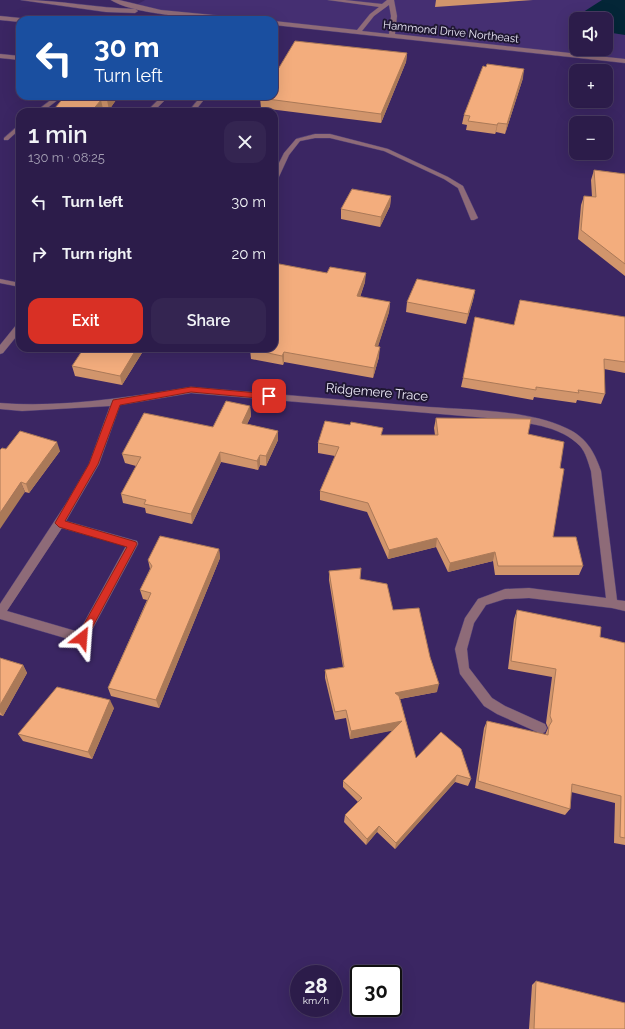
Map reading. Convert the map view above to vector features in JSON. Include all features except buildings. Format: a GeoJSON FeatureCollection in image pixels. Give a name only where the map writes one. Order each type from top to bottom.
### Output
{"type":"FeatureCollection","features":[{"type":"Feature","properties":{"kind":"street"},"geometry":{"type":"LineString","coordinates":[[24,0],[115,10],[152,10],[207,16]]}},
{"type":"Feature","properties":{"kind":"street"},"geometry":{"type":"LineString","coordinates":[[115,0],[152,10]]}},
{"type":"Feature","properties":{"kind":"street"},"geometry":{"type":"LineString","coordinates":[[331,0],[384,6]]}},
{"type":"Feature","properties":{"kind":"street"},"geometry":{"type":"LineString","coordinates":[[358,32],[372,15],[391,0],[394,16],[392,36]]}},
{"type":"Feature","properties":{"kind":"street"},"geometry":{"type":"LineString","coordinates":[[0,18],[16,20]]}},
{"type":"Feature","properties":{"kind":"street","name":"Hammond Drive Northeast"},"geometry":{"type":"LineString","coordinates":[[278,23],[625,61]]}},
{"type":"Feature","properties":{"kind":"street"},"geometry":{"type":"LineString","coordinates":[[0,56],[16,58]]}},
{"type":"Feature","properties":{"kind":"street"},"geometry":{"type":"LineString","coordinates":[[44,108],[54,100]]}},
{"type":"Feature","properties":{"kind":"street"},"geometry":{"type":"LineString","coordinates":[[153,108],[162,100]]}},
{"type":"Feature","properties":{"kind":"street"},"geometry":{"type":"LineString","coordinates":[[194,108],[201,100]]}},
{"type":"Feature","properties":{"kind":"street"},"geometry":{"type":"LineString","coordinates":[[6,139],[16,130]]}},
{"type":"Feature","properties":{"kind":"street"},"geometry":{"type":"LineString","coordinates":[[278,172],[286,154],[298,140],[315,136],[330,136],[386,150],[446,178],[461,187],[474,218]]}},
{"type":"Feature","properties":{"kind":"street"},"geometry":{"type":"LineString","coordinates":[[0,282],[16,284]]}},
{"type":"Feature","properties":{"kind":"street"},"geometry":{"type":"LineString","coordinates":[[0,351],[16,331]]}},
{"type":"Feature","properties":{"kind":"street","name":"Ridgemere Trace"},"geometry":{"type":"LineString","coordinates":[[0,406],[22,408],[116,402],[191,390],[499,416],[542,423],[572,433],[590,452],[596,471],[612,603]]}},
{"type":"Feature","properties":{"kind":"street"},"geometry":{"type":"LineString","coordinates":[[59,523],[133,544],[82,638],[0,614],[59,523],[71,505],[94,464],[116,402]]}},
{"type":"Feature","properties":{"kind":"street"},"geometry":{"type":"LineString","coordinates":[[541,728],[488,702],[464,670],[461,649],[469,621],[482,602],[505,594],[529,593],[612,603],[625,606]]}},
{"type":"Feature","properties":{"kind":"shaded area"},"geometry":{"type":"Polygon","coordinates":[[[145,0],[625,0],[625,61],[578,56],[613,56],[613,12],[569,12],[569,55],[278,24],[278,16],[198,16],[129,9],[145,0]]]}},
{"type":"Feature","properties":{"kind":"water"},"geometry":{"type":"Polygon","coordinates":[[[602,0],[625,0],[625,35],[613,33],[613,12],[583,12],[602,0]]]}},
{"type":"Feature","properties":{"kind":"route"},"geometry":{"type":"LineString","coordinates":[[82,638],[133,544],[59,523],[94,464],[116,402],[191,390],[269,396]]}}]}
